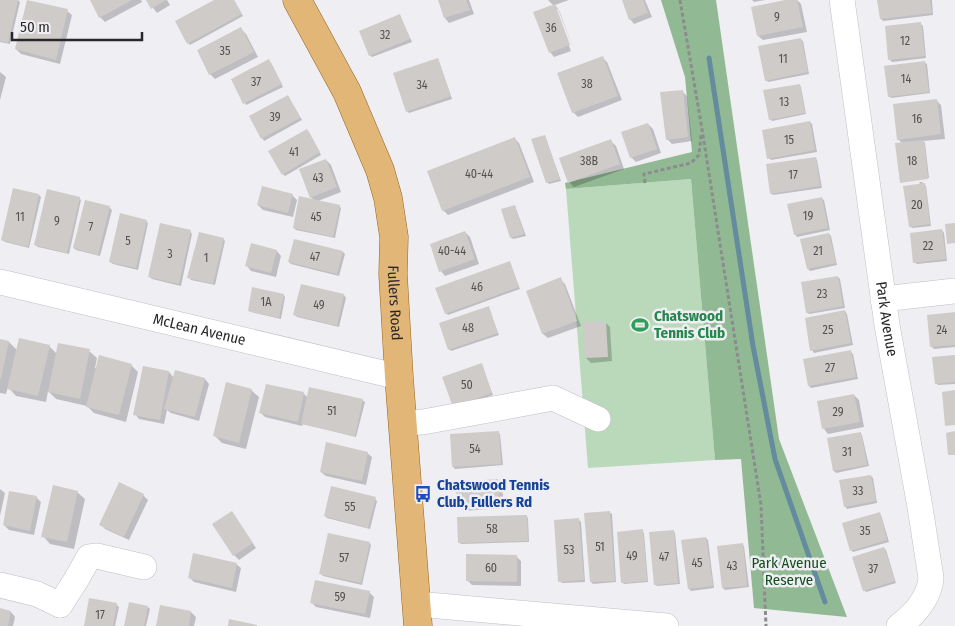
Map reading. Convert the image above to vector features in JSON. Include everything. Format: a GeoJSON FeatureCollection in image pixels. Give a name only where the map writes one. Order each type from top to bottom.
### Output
{"type":"FeatureCollection","features":[{"type":"Feature","properties":{"kind":"main road","name":"Fullers Road"},"geometry":{"type":"LineString","coordinates":[[296,0],[347,92],[380,170],[388,198],[394,237],[392,274],[417,615]]}},
{"type":"Feature","properties":{"kind":"street","name":"Park Avenue"},"geometry":{"type":"LineString","coordinates":[[842,0],[883,299],[922,516],[931,578],[929,590],[924,599],[911,616],[898,626]]}},
{"type":"Feature","properties":{"kind":"street","name":"McLean Avenue"},"geometry":{"type":"LineString","coordinates":[[0,282],[399,377]]}},
{"type":"Feature","properties":{"kind":"street"},"geometry":{"type":"LineString","coordinates":[[883,299],[955,291]]}},
{"type":"Feature","properties":{"kind":"street"},"geometry":{"type":"LineString","coordinates":[[403,423],[423,422],[553,398],[598,419]]}},
{"type":"Feature","properties":{"kind":"street"},"geometry":{"type":"LineString","coordinates":[[0,585],[37,594],[61,616],[88,557],[97,556],[144,567]]}},
{"type":"Feature","properties":{"kind":"street"},"geometry":{"type":"LineString","coordinates":[[417,615],[666,626]]}},
{"type":"Feature","properties":{"kind":"path"},"geometry":{"type":"LineString","coordinates":[[680,0],[761,506],[766,626]]}},
{"type":"Feature","properties":{"kind":"path"},"geometry":{"type":"LineString","coordinates":[[644,183],[644,174],[691,163],[699,155],[702,129]]}},
{"type":"Feature","properties":{"kind":"green space","name":"Park Avenue Reserve"},"geometry":{"type":"Polygon","coordinates":[[[661,0],[716,0],[779,439],[847,617],[754,608],[741,459],[715,460],[691,179],[566,189],[565,183],[692,152],[685,77],[661,0]]]}},
{"type":"Feature","properties":{"kind":"green space","name":"Chatswood Tennis Club"},"geometry":{"type":"Polygon","coordinates":[[[691,179],[715,460],[588,468],[566,189],[691,179]]]}},
{"type":"Feature","properties":{"kind":"building"},"geometry":{"type":"Polygon","coordinates":[[[0,0],[18,0],[8,43],[0,41],[0,0]]]}},
{"type":"Feature","properties":{"kind":"building"},"geometry":{"type":"Polygon","coordinates":[[[27,0],[68,9],[56,60],[15,49],[27,0]]]}},
{"type":"Feature","properties":{"kind":"building"},"geometry":{"type":"Polygon","coordinates":[[[90,0],[132,0],[99,18],[90,0]]]}},
{"type":"Feature","properties":{"kind":"building"},"geometry":{"type":"Polygon","coordinates":[[[146,0],[166,0],[151,9],[146,0]]]}},
{"type":"Feature","properties":{"kind":"building"},"geometry":{"type":"Polygon","coordinates":[[[214,0],[234,0],[242,14],[187,44],[175,21],[214,0]]]}},
{"type":"Feature","properties":{"kind":"building"},"geometry":{"type":"Polygon","coordinates":[[[438,0],[466,0],[470,10],[444,18],[438,0]]]}},
{"type":"Feature","properties":{"kind":"building"},"geometry":{"type":"Polygon","coordinates":[[[622,0],[643,0],[648,13],[629,20],[622,0]]]}},
{"type":"Feature","properties":{"kind":"building"},"geometry":{"type":"Polygon","coordinates":[[[785,0],[797,0],[803,27],[757,36],[751,7],[785,0]]]}},
{"type":"Feature","properties":{"kind":"building"},"geometry":{"type":"Polygon","coordinates":[[[877,0],[930,0],[932,13],[880,19],[877,0]]]}},
{"type":"Feature","properties":{"kind":"building"},"geometry":{"type":"Polygon","coordinates":[[[555,4],[570,45],[549,53],[533,12],[555,4]]]}},
{"type":"Feature","properties":{"kind":"building"},"geometry":{"type":"Polygon","coordinates":[[[400,14],[410,39],[369,56],[359,31],[400,14]]]}},
{"type":"Feature","properties":{"kind":"building"},"geometry":{"type":"Polygon","coordinates":[[[921,22],[925,56],[888,60],[885,26],[921,22]]]}},
{"type":"Feature","properties":{"kind":"building"},"geometry":{"type":"Polygon","coordinates":[[[241,27],[254,52],[209,75],[197,50],[241,27]]]}},
{"type":"Feature","properties":{"kind":"building"},"geometry":{"type":"Polygon","coordinates":[[[801,38],[808,72],[765,81],[758,46],[801,38]]]}},
{"type":"Feature","properties":{"kind":"building"},"geometry":{"type":"Polygon","coordinates":[[[603,56],[618,96],[572,113],[557,73],[603,56]]]}},
{"type":"Feature","properties":{"kind":"building"},"geometry":{"type":"Polygon","coordinates":[[[438,58],[451,96],[406,112],[393,73],[438,58]]]}},
{"type":"Feature","properties":{"kind":"building"},"geometry":{"type":"Polygon","coordinates":[[[269,59],[282,84],[243,104],[231,79],[269,59]]]}},
{"type":"Feature","properties":{"kind":"building"},"geometry":{"type":"Polygon","coordinates":[[[925,61],[929,92],[888,97],[884,66],[925,61]]]}},
{"type":"Feature","properties":{"kind":"building"},"geometry":{"type":"Polygon","coordinates":[[[800,84],[805,113],[769,120],[763,90],[800,84]]]}},
{"type":"Feature","properties":{"kind":"building"},"geometry":{"type":"Polygon","coordinates":[[[683,90],[688,137],[666,140],[660,92],[683,90]]]}},
{"type":"Feature","properties":{"kind":"building"},"geometry":{"type":"Polygon","coordinates":[[[288,95],[300,118],[261,139],[249,116],[288,95]]]}},
{"type":"Feature","properties":{"kind":"building"},"geometry":{"type":"Polygon","coordinates":[[[937,99],[941,134],[897,140],[893,104],[937,99]]]}},
{"type":"Feature","properties":{"kind":"building"},"geometry":{"type":"Polygon","coordinates":[[[810,121],[815,150],[767,159],[762,130],[810,121]]]}},
{"type":"Feature","properties":{"kind":"building"},"geometry":{"type":"Polygon","coordinates":[[[648,123],[657,149],[630,158],[621,132],[648,123]]]}},
{"type":"Feature","properties":{"kind":"building"},"geometry":{"type":"Polygon","coordinates":[[[307,129],[320,152],[282,175],[268,151],[307,129]]]}},
{"type":"Feature","properties":{"kind":"building"},"geometry":{"type":"Polygon","coordinates":[[[545,135],[560,179],[546,183],[531,139],[545,135]]]}},
{"type":"Feature","properties":{"kind":"building"},"geometry":{"type":"Polygon","coordinates":[[[515,137],[530,177],[442,211],[427,171],[515,137]]]}},
{"type":"Feature","properties":{"kind":"building"},"geometry":{"type":"Polygon","coordinates":[[[611,139],[620,164],[568,183],[559,158],[611,139]]]}},
{"type":"Feature","properties":{"kind":"building"},"geometry":{"type":"Polygon","coordinates":[[[924,140],[928,179],[900,183],[895,143],[924,140]]]}},
{"type":"Feature","properties":{"kind":"building"},"geometry":{"type":"Polygon","coordinates":[[[816,157],[820,186],[770,194],[766,164],[816,157]]]}},
{"type":"Feature","properties":{"kind":"building"},"geometry":{"type":"Polygon","coordinates":[[[326,159],[337,187],[310,198],[299,169],[326,159]]]}},
{"type":"Feature","properties":{"kind":"building"},"geometry":{"type":"Polygon","coordinates":[[[925,183],[930,224],[909,227],[903,186],[925,183]]]}},
{"type":"Feature","properties":{"kind":"building"},"geometry":{"type":"Polygon","coordinates":[[[262,186],[293,194],[288,213],[257,205],[262,186]]]}},
{"type":"Feature","properties":{"kind":"building"},"geometry":{"type":"Polygon","coordinates":[[[13,188],[39,194],[28,247],[1,240],[13,188]]]}},
{"type":"Feature","properties":{"kind":"building"},"geometry":{"type":"Polygon","coordinates":[[[47,189],[80,197],[67,253],[34,245],[47,189]]]}},
{"type":"Feature","properties":{"kind":"building"},"geometry":{"type":"Polygon","coordinates":[[[299,196],[340,205],[333,237],[293,228],[299,196]]]}},
{"type":"Feature","properties":{"kind":"building"},"geometry":{"type":"Polygon","coordinates":[[[822,197],[828,228],[794,235],[787,204],[822,197]]]}},
{"type":"Feature","properties":{"kind":"building"},"geometry":{"type":"Polygon","coordinates":[[[85,200],[110,206],[98,255],[73,248],[85,200]]]}},
{"type":"Feature","properties":{"kind":"building"},"geometry":{"type":"Polygon","coordinates":[[[515,205],[524,234],[510,238],[501,209],[515,205]]]}},
{"type":"Feature","properties":{"kind":"building"},"geometry":{"type":"Polygon","coordinates":[[[120,213],[147,220],[136,268],[109,262],[120,213]]]}},
{"type":"Feature","properties":{"kind":"building"},"geometry":{"type":"Polygon","coordinates":[[[160,223],[191,230],[179,284],[148,277],[160,223]]]}},
{"type":"Feature","properties":{"kind":"building"},"geometry":{"type":"Polygon","coordinates":[[[955,223],[955,243],[947,244],[945,224],[955,223]]]}},
{"type":"Feature","properties":{"kind":"building"},"geometry":{"type":"Polygon","coordinates":[[[942,229],[946,259],[913,263],[910,233],[942,229]]]}},
{"type":"Feature","properties":{"kind":"building"},"geometry":{"type":"Polygon","coordinates":[[[465,231],[475,259],[439,272],[430,244],[465,231]]]}},
{"type":"Feature","properties":{"kind":"building"},"geometry":{"type":"Polygon","coordinates":[[[199,232],[224,238],[213,284],[187,278],[199,232]]]}},
{"type":"Feature","properties":{"kind":"building"},"geometry":{"type":"Polygon","coordinates":[[[829,233],[836,263],[807,269],[800,239],[829,233]]]}},
{"type":"Feature","properties":{"kind":"building"},"geometry":{"type":"Polygon","coordinates":[[[294,239],[343,251],[337,274],[288,262],[294,239]]]}},
{"type":"Feature","properties":{"kind":"building"},"geometry":{"type":"Polygon","coordinates":[[[251,243],[277,250],[271,273],[245,266],[251,243]]]}},
{"type":"Feature","properties":{"kind":"building"},"geometry":{"type":"Polygon","coordinates":[[[510,261],[519,287],[445,314],[435,288],[510,261]]]}},
{"type":"Feature","properties":{"kind":"building"},"geometry":{"type":"Polygon","coordinates":[[[838,276],[843,306],[806,313],[801,282],[838,276]]]}},
{"type":"Feature","properties":{"kind":"building"},"geometry":{"type":"Polygon","coordinates":[[[561,277],[577,321],[542,334],[526,291],[561,277]]]}},
{"type":"Feature","properties":{"kind":"building"},"geometry":{"type":"Polygon","coordinates":[[[301,284],[344,294],[337,326],[293,315],[301,284]]]}},
{"type":"Feature","properties":{"kind":"building"},"geometry":{"type":"Polygon","coordinates":[[[252,287],[284,294],[279,318],[248,311],[252,287]]]}},
{"type":"Feature","properties":{"kind":"building"},"geometry":{"type":"Polygon","coordinates":[[[489,306],[498,333],[448,350],[439,323],[489,306]]]}},
{"type":"Feature","properties":{"kind":"building"},"geometry":{"type":"Polygon","coordinates":[[[845,310],[851,343],[810,351],[805,318],[845,310]]]}},
{"type":"Feature","properties":{"kind":"building"},"geometry":{"type":"Polygon","coordinates":[[[955,312],[955,345],[930,347],[927,315],[955,312]]]}},
{"type":"Feature","properties":{"kind":"building"},"geometry":{"type":"Polygon","coordinates":[[[606,321],[608,357],[585,358],[583,322],[606,321]]]}},
{"type":"Feature","properties":{"kind":"building"},"geometry":{"type":"Polygon","coordinates":[[[19,338],[50,345],[38,396],[7,389],[19,338]]]}},
{"type":"Feature","properties":{"kind":"building"},"geometry":{"type":"Polygon","coordinates":[[[0,339],[9,341],[1,379],[0,379],[0,339]]]}},
{"type":"Feature","properties":{"kind":"building"},"geometry":{"type":"Polygon","coordinates":[[[58,343],[90,349],[80,399],[48,392],[58,343]]]}},
{"type":"Feature","properties":{"kind":"building"},"geometry":{"type":"Polygon","coordinates":[[[851,350],[856,377],[808,386],[803,359],[851,350]]]}},
{"type":"Feature","properties":{"kind":"building"},"geometry":{"type":"Polygon","coordinates":[[[99,355],[132,364],[119,415],[86,407],[99,355]]]}},
{"type":"Feature","properties":{"kind":"building"},"geometry":{"type":"Polygon","coordinates":[[[955,355],[955,382],[935,384],[932,357],[955,355]]]}},
{"type":"Feature","properties":{"kind":"building"},"geometry":{"type":"Polygon","coordinates":[[[482,363],[492,393],[453,407],[442,377],[482,363]]]}},
{"type":"Feature","properties":{"kind":"building"},"geometry":{"type":"Polygon","coordinates":[[[143,366],[169,371],[160,420],[133,415],[143,366]]]}},
{"type":"Feature","properties":{"kind":"building"},"geometry":{"type":"Polygon","coordinates":[[[175,370],[205,378],[195,417],[164,409],[175,370]]]}},
{"type":"Feature","properties":{"kind":"building"},"geometry":{"type":"Polygon","coordinates":[[[226,382],[252,389],[239,443],[213,436],[226,382]]]}},
{"type":"Feature","properties":{"kind":"building"},"geometry":{"type":"Polygon","coordinates":[[[266,384],[304,392],[298,422],[259,413],[266,384]]]}},
{"type":"Feature","properties":{"kind":"building"},"geometry":{"type":"Polygon","coordinates":[[[309,387],[363,399],[355,436],[301,424],[309,387]]]}},
{"type":"Feature","properties":{"kind":"building"},"geometry":{"type":"Polygon","coordinates":[[[955,390],[955,425],[945,426],[942,392],[955,390]]]}},
{"type":"Feature","properties":{"kind":"building"},"geometry":{"type":"Polygon","coordinates":[[[854,394],[860,422],[822,429],[817,401],[854,394]]]}},
{"type":"Feature","properties":{"kind":"building"},"geometry":{"type":"Polygon","coordinates":[[[499,431],[501,464],[452,467],[450,434],[499,431]]]}},
{"type":"Feature","properties":{"kind":"building"},"geometry":{"type":"Polygon","coordinates":[[[955,431],[955,455],[948,455],[946,433],[955,431]]]}},
{"type":"Feature","properties":{"kind":"building"},"geometry":{"type":"Polygon","coordinates":[[[861,432],[867,465],[833,471],[827,438],[861,432]]]}},
{"type":"Feature","properties":{"kind":"building"},"geometry":{"type":"Polygon","coordinates":[[[326,442],[368,452],[362,481],[320,472],[326,442]]]}},
{"type":"Feature","properties":{"kind":"building"},"geometry":{"type":"Polygon","coordinates":[[[871,475],[876,501],[844,507],[839,480],[871,475]]]}},
{"type":"Feature","properties":{"kind":"building"},"geometry":{"type":"Polygon","coordinates":[[[498,479],[500,503],[457,507],[455,482],[498,479]]]}},
{"type":"Feature","properties":{"kind":"building"},"geometry":{"type":"Polygon","coordinates":[[[119,482],[144,494],[124,537],[99,525],[119,482]]]}},
{"type":"Feature","properties":{"kind":"building"},"geometry":{"type":"Polygon","coordinates":[[[53,485],[78,491],[67,542],[41,537],[53,485]]]}},
{"type":"Feature","properties":{"kind":"building"},"geometry":{"type":"Polygon","coordinates":[[[331,486],[376,497],[368,528],[324,516],[331,486]]]}},
{"type":"Feature","properties":{"kind":"building"},"geometry":{"type":"Polygon","coordinates":[[[9,491],[37,496],[30,531],[3,525],[9,491]]]}},
{"type":"Feature","properties":{"kind":"building"},"geometry":{"type":"Polygon","coordinates":[[[232,511],[253,543],[233,556],[212,524],[232,511]]]}},
{"type":"Feature","properties":{"kind":"building"},"geometry":{"type":"Polygon","coordinates":[[[610,511],[615,581],[590,582],[584,513],[610,511]]]}},
{"type":"Feature","properties":{"kind":"building"},"geometry":{"type":"Polygon","coordinates":[[[880,512],[887,540],[850,551],[842,523],[880,512]]]}},
{"type":"Feature","properties":{"kind":"building"},"geometry":{"type":"Polygon","coordinates":[[[527,515],[528,541],[458,543],[457,517],[527,515]]]}},
{"type":"Feature","properties":{"kind":"building"},"geometry":{"type":"Polygon","coordinates":[[[579,518],[584,580],[558,582],[554,520],[579,518]]]}},
{"type":"Feature","properties":{"kind":"building"},"geometry":{"type":"Polygon","coordinates":[[[643,529],[647,581],[621,583],[617,532],[643,529]]]}},
{"type":"Feature","properties":{"kind":"building"},"geometry":{"type":"Polygon","coordinates":[[[674,530],[678,583],[654,585],[649,532],[674,530]]]}},
{"type":"Feature","properties":{"kind":"building"},"geometry":{"type":"Polygon","coordinates":[[[328,533],[370,542],[361,583],[319,574],[328,533]]]}},
{"type":"Feature","properties":{"kind":"building"},"geometry":{"type":"Polygon","coordinates":[[[706,537],[713,586],[688,589],[681,540],[706,537]]]}},
{"type":"Feature","properties":{"kind":"building"},"geometry":{"type":"Polygon","coordinates":[[[743,543],[747,586],[722,588],[717,546],[743,543]]]}},
{"type":"Feature","properties":{"kind":"building"},"geometry":{"type":"Polygon","coordinates":[[[884,547],[895,581],[863,591],[852,557],[884,547]]]}},
{"type":"Feature","properties":{"kind":"building"},"geometry":{"type":"Polygon","coordinates":[[[193,553],[237,563],[232,588],[188,578],[193,553]]]}},
{"type":"Feature","properties":{"kind":"building"},"geometry":{"type":"Polygon","coordinates":[[[466,554],[517,555],[517,582],[466,581],[466,554]]]}},
{"type":"Feature","properties":{"kind":"building"},"geometry":{"type":"Polygon","coordinates":[[[315,580],[370,591],[365,614],[310,603],[315,580]]]}},
{"type":"Feature","properties":{"kind":"building"},"geometry":{"type":"Polygon","coordinates":[[[89,598],[117,603],[113,626],[84,626],[89,598]]]}},
{"type":"Feature","properties":{"kind":"building"},"geometry":{"type":"Polygon","coordinates":[[[129,602],[148,606],[144,626],[124,626],[129,602]]]}},
{"type":"Feature","properties":{"kind":"building"},"geometry":{"type":"Polygon","coordinates":[[[160,605],[191,611],[189,626],[156,626],[160,605]]]}},
{"type":"Feature","properties":{"kind":"building"},"geometry":{"type":"Polygon","coordinates":[[[0,608],[11,611],[8,626],[0,626],[0,608]]]}},
{"type":"Feature","properties":{"kind":"building"},"geometry":{"type":"Polygon","coordinates":[[[229,619],[257,625],[257,626],[228,626],[229,619]]]}},
{"type":"Feature","properties":{"kind":"waterway"},"geometry":{"type":"LineString","coordinates":[[709,58],[753,346],[775,459],[825,602]]}},
{"type":"Feature","properties":{"kind":"place","name":"Chatswood Tennis Club"},"geometry":{"type":"Point","coordinates":[640,325]}},
{"type":"Feature","properties":{"kind":"place","name":"Chatswood Tennis Club, Fullers Rd"},"geometry":{"type":"Point","coordinates":[423,494]}}]}
